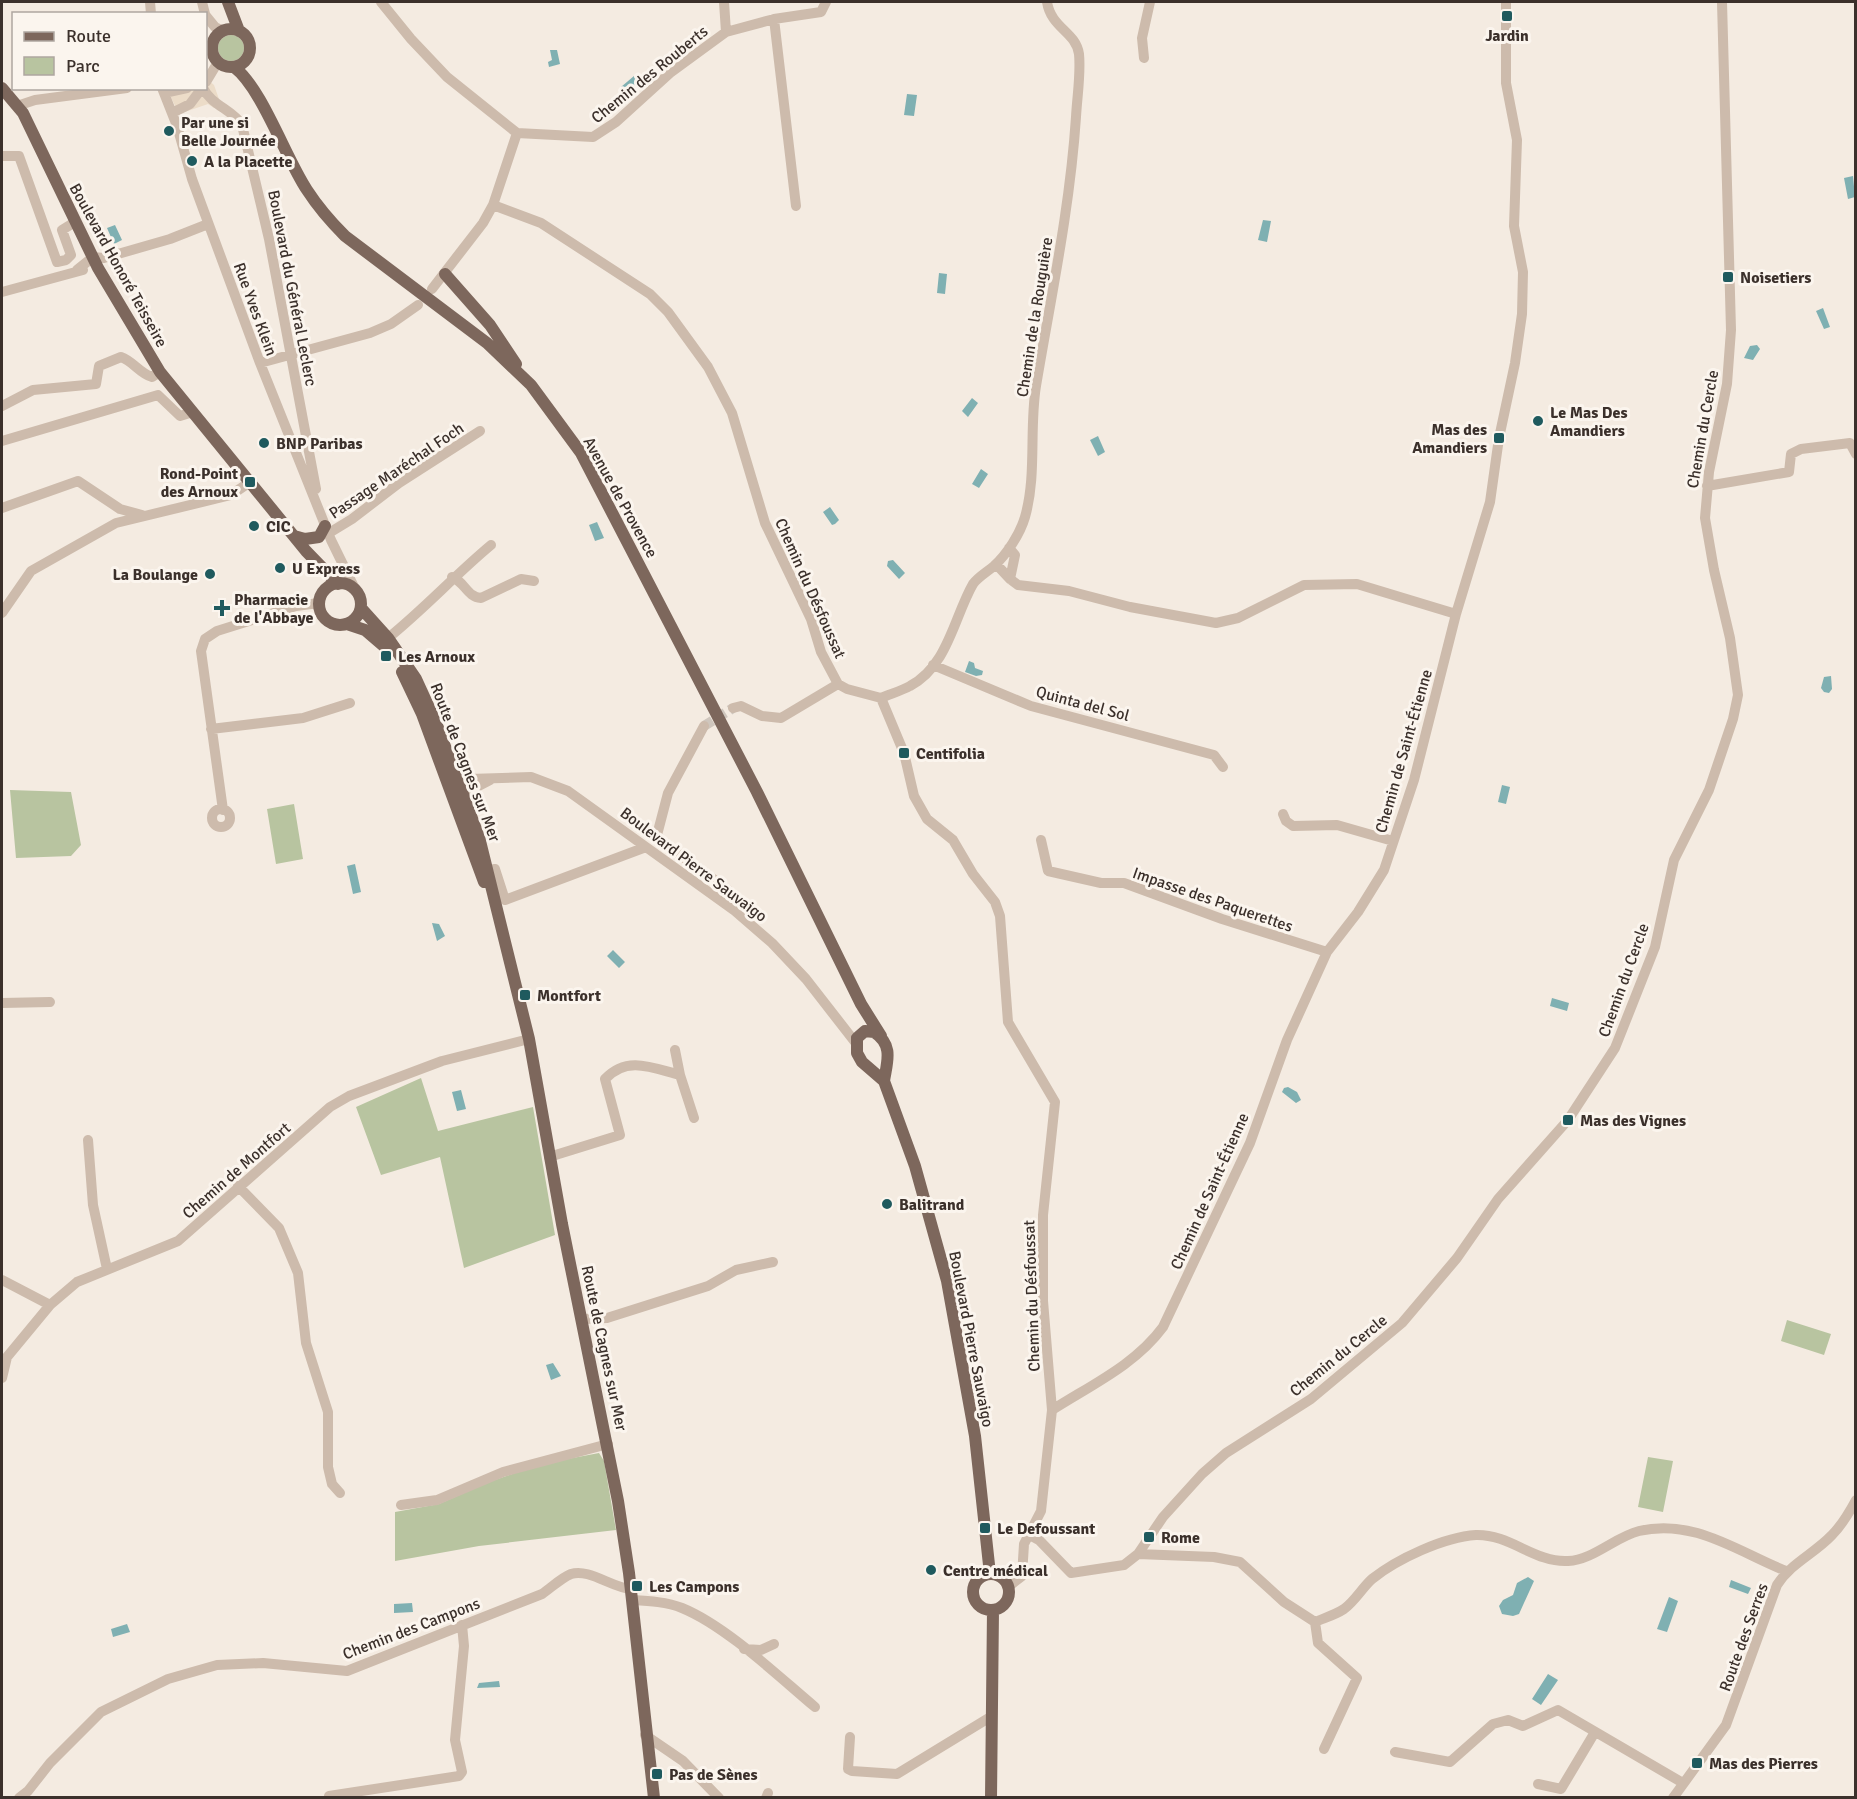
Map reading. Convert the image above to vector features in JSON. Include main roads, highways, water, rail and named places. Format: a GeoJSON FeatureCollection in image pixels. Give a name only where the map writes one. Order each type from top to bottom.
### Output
{"type":"FeatureCollection","features":[{"type":"Feature","properties":{"kind":"main road"},"geometry":{"type":"LineString","coordinates":[[224,31],[229,2]]}},
{"type":"Feature","properties":{"kind":"main road"},"geometry":{"type":"LineString","coordinates":[[229,2],[239,31],[248,40],[247,58],[234,67],[218,62],[212,45],[214,39],[224,31],[239,31]]}},
{"type":"Feature","properties":{"kind":"main road","name":"Avenue de Provence"},"geometry":{"type":"LineString","coordinates":[[247,58],[251,85]]}},
{"type":"Feature","properties":{"kind":"main road","name":"Avenue de Provence"},"geometry":{"type":"LineString","coordinates":[[234,67],[251,85],[306,189],[326,216],[345,236],[487,343],[531,385],[581,453],[762,802],[861,1004],[881,1036]]}},
{"type":"Feature","properties":{"kind":"main road","name":"Boulevard Honoré Teisseire"},"geometry":{"type":"LineString","coordinates":[[2,88],[23,113],[96,263],[160,372],[314,561],[338,584]]}},
{"type":"Feature","properties":{"kind":"main road"},"geometry":{"type":"LineString","coordinates":[[445,274],[490,325],[531,385]]}},
{"type":"Feature","properties":{"kind":"main road"},"geometry":{"type":"LineString","coordinates":[[294,536],[305,539],[319,537],[327,529]]}},
{"type":"Feature","properties":{"kind":"main road","name":"Boulevard Honoré Teisseire"},"geometry":{"type":"LineString","coordinates":[[314,561],[326,590]]}},
{"type":"Feature","properties":{"kind":"main road"},"geometry":{"type":"LineString","coordinates":[[338,584],[351,586],[356,591],[361,608],[354,621],[339,625],[325,618],[320,603],[326,590],[338,584]]}},
{"type":"Feature","properties":{"kind":"main road","name":"Route de Cagnes sur Mer"},"geometry":{"type":"LineString","coordinates":[[361,608],[388,638],[416,680],[459,789],[495,910],[529,1039],[549,1157],[608,1444],[632,1594],[645,1735],[654,1797]]}},
{"type":"Feature","properties":{"kind":"main road","name":"Route de Cagnes sur Mer"},"geometry":{"type":"LineString","coordinates":[[347,624],[365,630],[376,637],[409,683],[469,843],[484,871]]}},
{"type":"Feature","properties":{"kind":"main road"},"geometry":{"type":"LineString","coordinates":[[459,789],[470,831],[469,843]]}},
{"type":"Feature","properties":{"kind":"main road","name":"Avenue de Provence"},"geometry":{"type":"LineString","coordinates":[[860,1036],[861,1004]]}},
{"type":"Feature","properties":{"kind":"main road"},"geometry":{"type":"LineString","coordinates":[[874,1032],[881,1036],[889,1053],[887,1062],[872,1068],[862,1062],[857,1053],[860,1036],[874,1032]]}},
{"type":"Feature","properties":{"kind":"main road","name":"Boulevard Pierre Sauvaigo"},"geometry":{"type":"LineString","coordinates":[[884,1081],[887,1062]]}},
{"type":"Feature","properties":{"kind":"main road","name":"Boulevard Pierre Sauvaigo"},"geometry":{"type":"LineString","coordinates":[[872,1068],[884,1081],[915,1166],[949,1291],[976,1446],[990,1574]]}},
{"type":"Feature","properties":{"kind":"main road"},"geometry":{"type":"LineString","coordinates":[[990,1574],[1001,1577],[1008,1587],[1007,1599],[999,1608],[993,1610],[977,1604],[973,1593],[975,1582],[990,1574]]}},
{"type":"Feature","properties":{"kind":"main road"},"geometry":{"type":"LineString","coordinates":[[991,1797],[993,1610]]}},
{"type":"Feature","properties":{"kind":"water"},"geometry":{"type":"Polygon","coordinates":[[[550,50],[557,50],[560,64],[549,67],[548,62],[552,60],[550,50]]]}},
{"type":"Feature","properties":{"kind":"water"},"geometry":{"type":"Polygon","coordinates":[[[634,76],[639,82],[626,93],[621,87],[634,76]]]}},
{"type":"Feature","properties":{"kind":"water"},"geometry":{"type":"Polygon","coordinates":[[[907,94],[917,95],[914,116],[904,115],[907,94]]]}},
{"type":"Feature","properties":{"kind":"water"},"geometry":{"type":"Polygon","coordinates":[[[1853,176],[1855,197],[1848,199],[1844,178],[1853,176]]]}},
{"type":"Feature","properties":{"kind":"water"},"geometry":{"type":"Polygon","coordinates":[[[1263,220],[1271,221],[1267,242],[1258,240],[1263,220]]]}},
{"type":"Feature","properties":{"kind":"water"},"geometry":{"type":"Polygon","coordinates":[[[115,225],[122,240],[114,244],[107,228],[115,225]]]}},
{"type":"Feature","properties":{"kind":"water"},"geometry":{"type":"Polygon","coordinates":[[[939,273],[947,274],[945,294],[937,293],[939,273]]]}},
{"type":"Feature","properties":{"kind":"water"},"geometry":{"type":"Polygon","coordinates":[[[1823,308],[1830,327],[1824,329],[1816,311],[1823,308]]]}},
{"type":"Feature","properties":{"kind":"water"},"geometry":{"type":"Polygon","coordinates":[[[1757,345],[1760,349],[1753,360],[1744,358],[1750,346],[1757,345]]]}},
{"type":"Feature","properties":{"kind":"water"},"geometry":{"type":"Polygon","coordinates":[[[972,398],[978,403],[968,417],[962,411],[972,398]]]}},
{"type":"Feature","properties":{"kind":"water"},"geometry":{"type":"Polygon","coordinates":[[[1098,436],[1105,452],[1098,456],[1090,440],[1098,436]]]}},
{"type":"Feature","properties":{"kind":"water"},"geometry":{"type":"Polygon","coordinates":[[[981,469],[988,474],[979,488],[972,484],[981,469]]]}},
{"type":"Feature","properties":{"kind":"water"},"geometry":{"type":"Polygon","coordinates":[[[830,507],[839,520],[832,525],[823,512],[830,507]]]}},
{"type":"Feature","properties":{"kind":"water"},"geometry":{"type":"Polygon","coordinates":[[[597,522],[604,538],[595,541],[589,525],[597,522]]]}},
{"type":"Feature","properties":{"kind":"water"},"geometry":{"type":"Polygon","coordinates":[[[893,560],[905,573],[899,579],[887,566],[888,561],[893,560]]]}},
{"type":"Feature","properties":{"kind":"water"},"geometry":{"type":"Polygon","coordinates":[[[969,661],[974,663],[975,668],[983,671],[982,675],[976,676],[965,672],[969,661]]]}},
{"type":"Feature","properties":{"kind":"water"},"geometry":{"type":"Polygon","coordinates":[[[1831,676],[1832,689],[1829,693],[1824,692],[1821,688],[1824,677],[1831,676]]]}},
{"type":"Feature","properties":{"kind":"water"},"geometry":{"type":"Polygon","coordinates":[[[1502,785],[1510,787],[1506,804],[1498,802],[1502,785]]]}},
{"type":"Feature","properties":{"kind":"water"},"geometry":{"type":"Polygon","coordinates":[[[355,864],[361,892],[353,894],[347,866],[355,864]]]}},
{"type":"Feature","properties":{"kind":"water"},"geometry":{"type":"Polygon","coordinates":[[[432,923],[439,924],[445,936],[437,941],[432,923]]]}},
{"type":"Feature","properties":{"kind":"water"},"geometry":{"type":"Polygon","coordinates":[[[613,950],[625,962],[619,968],[607,956],[613,950]]]}},
{"type":"Feature","properties":{"kind":"water"},"geometry":{"type":"Polygon","coordinates":[[[1552,998],[1569,1003],[1567,1011],[1550,1006],[1552,998]]]}},
{"type":"Feature","properties":{"kind":"water"},"geometry":{"type":"Polygon","coordinates":[[[1288,1087],[1297,1092],[1301,1100],[1296,1103],[1282,1092],[1288,1087]]]}},
{"type":"Feature","properties":{"kind":"water"},"geometry":{"type":"Polygon","coordinates":[[[461,1090],[466,1109],[457,1111],[452,1092],[461,1090]]]}},
{"type":"Feature","properties":{"kind":"water"},"geometry":{"type":"Polygon","coordinates":[[[553,1363],[561,1376],[551,1380],[546,1365],[553,1363]]]}},
{"type":"Feature","properties":{"kind":"water"},"geometry":{"type":"Polygon","coordinates":[[[1528,1577],[1534,1581],[1519,1614],[1513,1616],[1502,1614],[1499,1606],[1503,1600],[1513,1595],[1517,1583],[1528,1577]]]}},
{"type":"Feature","properties":{"kind":"water"},"geometry":{"type":"Polygon","coordinates":[[[1731,1580],[1751,1588],[1748,1594],[1729,1587],[1731,1580]]]}},
{"type":"Feature","properties":{"kind":"water"},"geometry":{"type":"Polygon","coordinates":[[[1669,1597],[1678,1601],[1667,1632],[1657,1629],[1669,1597]]]}},
{"type":"Feature","properties":{"kind":"water"},"geometry":{"type":"Polygon","coordinates":[[[412,1603],[413,1612],[394,1613],[394,1604],[412,1603]]]}},
{"type":"Feature","properties":{"kind":"water"},"geometry":{"type":"Polygon","coordinates":[[[127,1624],[130,1632],[113,1637],[111,1629],[127,1624]]]}},
{"type":"Feature","properties":{"kind":"water"},"geometry":{"type":"Polygon","coordinates":[[[1548,1674],[1558,1680],[1541,1705],[1532,1699],[1548,1674]]]}},
{"type":"Feature","properties":{"kind":"water"},"geometry":{"type":"Polygon","coordinates":[[[499,1681],[500,1687],[477,1688],[479,1683],[499,1681]]]}},
{"type":"Feature","properties":{"kind":"tunnel"},"geometry":{"type":"LineString","coordinates":[[704,726],[733,708]]}},
{"type":"Feature","properties":{"kind":"place","name":"Jardin"},"geometry":{"type":"Point","coordinates":[1507,16]}},
{"type":"Feature","properties":{"kind":"place","name":"Par une si Belle Journée"},"geometry":{"type":"Point","coordinates":[169,131]}},
{"type":"Feature","properties":{"kind":"place","name":"A la Placette"},"geometry":{"type":"Point","coordinates":[192,161]}},
{"type":"Feature","properties":{"kind":"place","name":"Noisetiers"},"geometry":{"type":"Point","coordinates":[1728,277]}},
{"type":"Feature","properties":{"kind":"place","name":"Le Mas Des Amandiers"},"geometry":{"type":"Point","coordinates":[1538,421]}},
{"type":"Feature","properties":{"kind":"place","name":"Mas des Amandiers"},"geometry":{"type":"Point","coordinates":[1499,438]}},
{"type":"Feature","properties":{"kind":"place","name":"BNP Paribas"},"geometry":{"type":"Point","coordinates":[264,443]}},
{"type":"Feature","properties":{"kind":"place","name":"Rond-Point des Arnoux"},"geometry":{"type":"Point","coordinates":[250,482]}},
{"type":"Feature","properties":{"kind":"place","name":"CIC"},"geometry":{"type":"Point","coordinates":[254,526]}},
{"type":"Feature","properties":{"kind":"place","name":"U Express"},"geometry":{"type":"Point","coordinates":[280,568]}},
{"type":"Feature","properties":{"kind":"place","name":"La Boulange"},"geometry":{"type":"Point","coordinates":[210,574]}},
{"type":"Feature","properties":{"kind":"place","name":"Pharmacie de l'Abbaye"},"geometry":{"type":"Point","coordinates":[222,608]}},
{"type":"Feature","properties":{"kind":"place","name":"Les Arnoux"},"geometry":{"type":"Point","coordinates":[386,656]}},
{"type":"Feature","properties":{"kind":"place","name":"Centifolia"},"geometry":{"type":"Point","coordinates":[904,753]}},
{"type":"Feature","properties":{"kind":"place","name":"Montfort"},"geometry":{"type":"Point","coordinates":[525,995]}},
{"type":"Feature","properties":{"kind":"place","name":"Mas des Vignes"},"geometry":{"type":"Point","coordinates":[1568,1120]}},
{"type":"Feature","properties":{"kind":"place","name":"Balitrand"},"geometry":{"type":"Point","coordinates":[887,1204]}},
{"type":"Feature","properties":{"kind":"place","name":"Le Defoussant"},"geometry":{"type":"Point","coordinates":[985,1528]}},
{"type":"Feature","properties":{"kind":"place","name":"Rome"},"geometry":{"type":"Point","coordinates":[1149,1537]}},
{"type":"Feature","properties":{"kind":"place","name":"Centre médical"},"geometry":{"type":"Point","coordinates":[931,1570]}},
{"type":"Feature","properties":{"kind":"place","name":"Les Campons"},"geometry":{"type":"Point","coordinates":[637,1586]}},
{"type":"Feature","properties":{"kind":"place","name":"Mas des Pierres"},"geometry":{"type":"Point","coordinates":[1697,1763]}},
{"type":"Feature","properties":{"kind":"place","name":"Pas de Sènes"},"geometry":{"type":"Point","coordinates":[657,1774]}}]}
